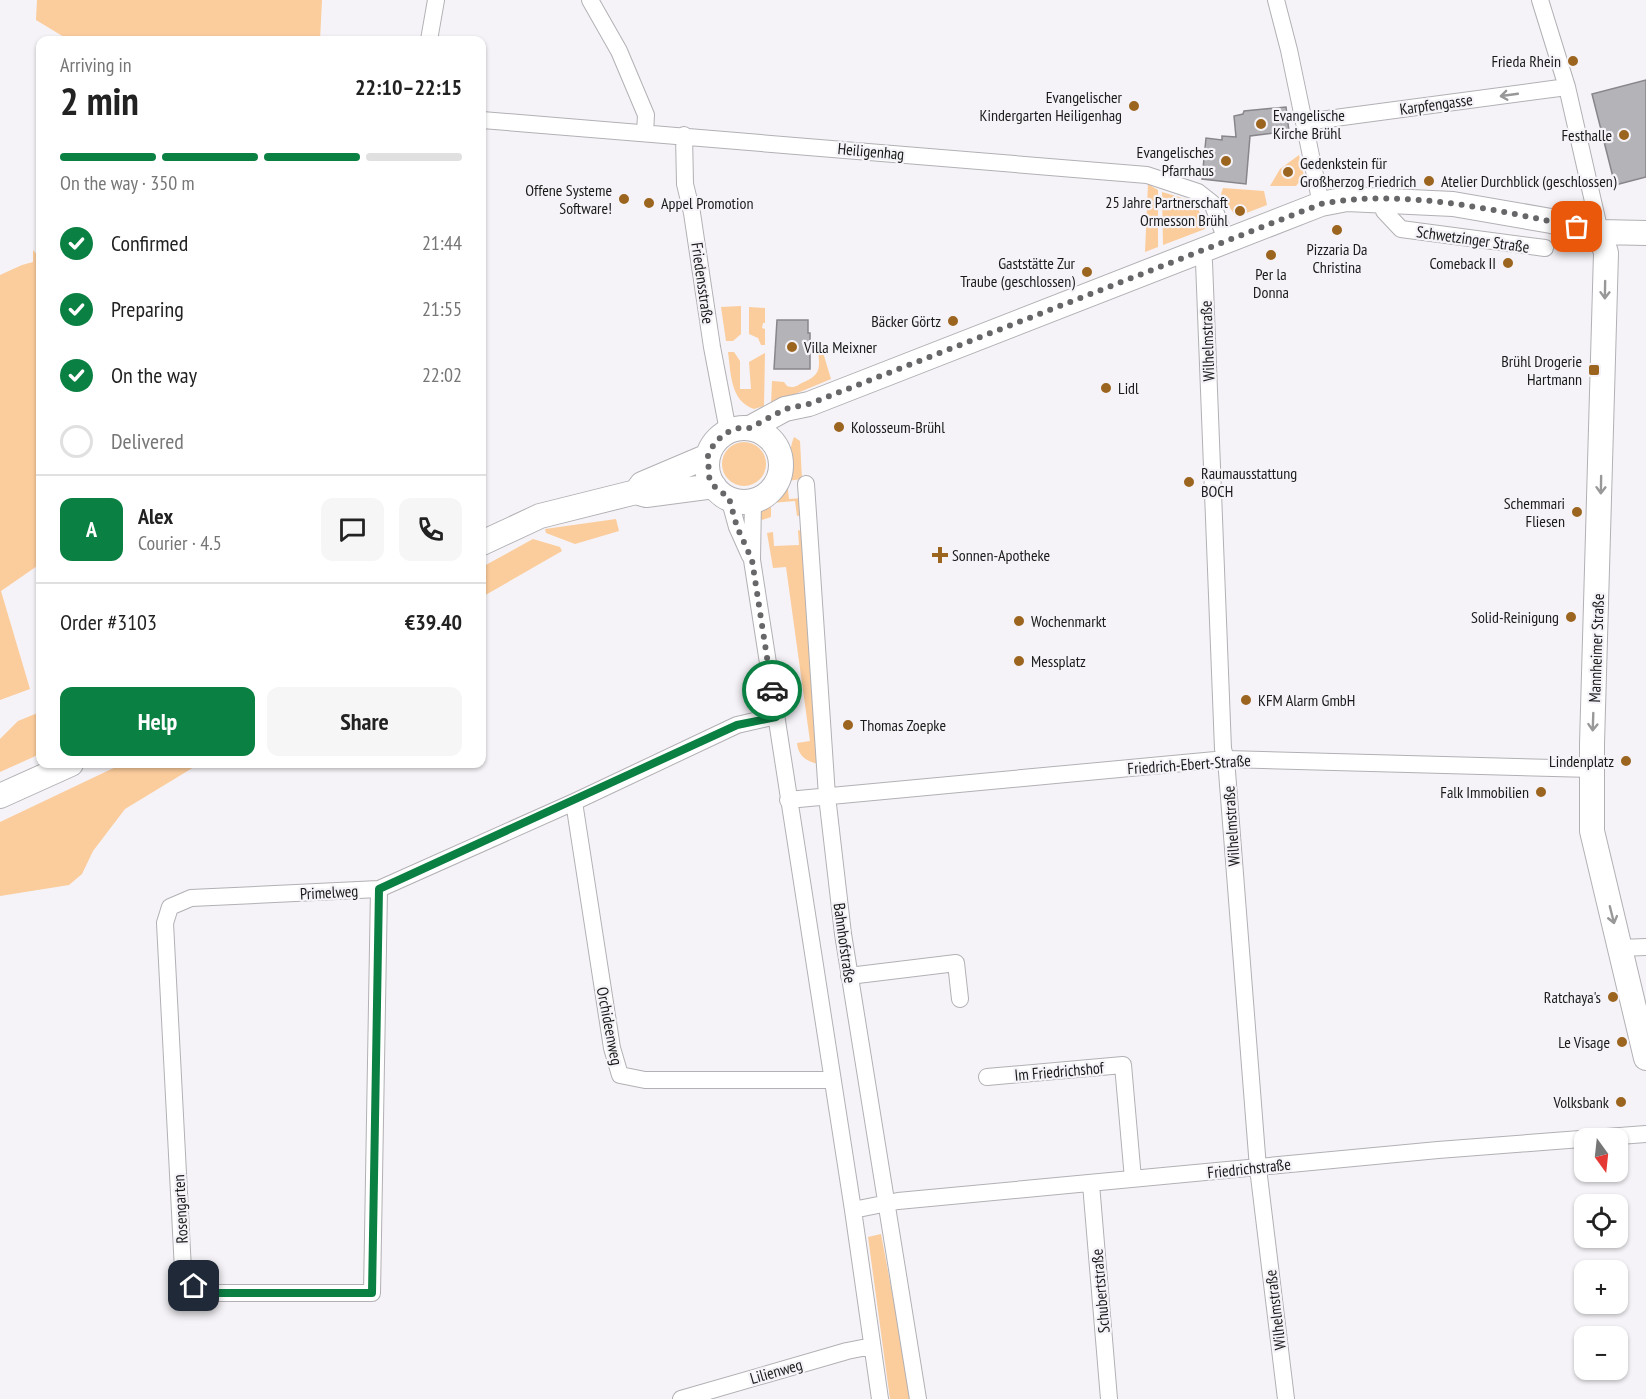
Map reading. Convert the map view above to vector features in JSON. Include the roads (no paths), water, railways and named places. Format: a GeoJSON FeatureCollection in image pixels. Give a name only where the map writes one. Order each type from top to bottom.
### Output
{"type":"FeatureCollection","features":[{"type":"Feature","properties":{"kind":"main road","name":"Schwetzinger Straße"},"geometry":{"type":"LineString","coordinates":[[739,430],[785,409],[809,404],[1321,204],[1347,199],[1383,199],[1454,204],[1600,232],[1646,233]]}},
{"type":"Feature","properties":{"kind":"main road","name":"Mannheimer Straße"},"geometry":{"type":"LineString","coordinates":[[1600,232],[1606,253],[1592,831],[1646,1058]]}},
{"type":"Feature","properties":{"kind":"main road","name":"Schwetzinger Straße"},"geometry":{"type":"LineString","coordinates":[[776,447],[789,426],[809,404]]}},
{"type":"Feature","properties":{"kind":"main road"},"geometry":{"type":"LineString","coordinates":[[486,541],[540,516],[636,492],[646,495],[721,492],[741,501],[753,500],[763,496],[778,479],[781,469],[776,447],[770,438],[739,430],[715,442],[708,456],[709,477],[721,492]]}},
{"type":"Feature","properties":{"kind":"main road"},"geometry":{"type":"LineString","coordinates":[[636,492],[642,484],[708,456]]}},
{"type":"Feature","properties":{"kind":"main road"},"geometry":{"type":"LineString","coordinates":[[0,796],[63,768]]}},
{"type":"Feature","properties":{"kind":"street"},"geometry":{"type":"LineString","coordinates":[[430,36],[436,0]]}},
{"type":"Feature","properties":{"kind":"street"},"geometry":{"type":"LineString","coordinates":[[590,0],[619,51],[646,115],[645,133]]}},
{"type":"Feature","properties":{"kind":"street"},"geometry":{"type":"LineString","coordinates":[[1276,0],[1305,122],[1321,204]]}},
{"type":"Feature","properties":{"kind":"street"},"geometry":{"type":"LineString","coordinates":[[1540,0],[1567,87],[1600,232]]}},
{"type":"Feature","properties":{"kind":"street","name":"Karpfengasse"},"geometry":{"type":"LineString","coordinates":[[1305,122],[1567,87]]}},
{"type":"Feature","properties":{"kind":"street","name":"Heiligenhag"},"geometry":{"type":"LineString","coordinates":[[486,120],[684,135],[1153,177],[1198,192],[1212,203],[1227,242]]}},
{"type":"Feature","properties":{"kind":"street","name":"Friedensstraße"},"geometry":{"type":"LineString","coordinates":[[684,135],[685,184],[693,213],[712,347],[739,430]]}},
{"type":"Feature","properties":{"kind":"street","name":"Schwetzinger Straße"},"geometry":{"type":"LineString","coordinates":[[1383,199],[1384,211],[1401,229],[1545,248]]}},
{"type":"Feature","properties":{"kind":"street","name":"Wilhelmstraße"},"geometry":{"type":"LineString","coordinates":[[1200,253],[1204,262],[1223,749],[1226,759],[1258,1168],[1286,1399]]}},
{"type":"Feature","properties":{"kind":"street","name":"Bahnhofstraße"},"geometry":{"type":"LineString","coordinates":[[806,484],[827,796],[849,976],[918,1399]]}},
{"type":"Feature","properties":{"kind":"street","name":"Bahnhofstraße"},"geometry":{"type":"LineString","coordinates":[[721,492],[752,560]]}},
{"type":"Feature","properties":{"kind":"street","name":"Bahnhofstraße"},"geometry":{"type":"LineString","coordinates":[[753,500],[752,560],[853,1210],[880,1399]]}},
{"type":"Feature","properties":{"kind":"street","name":"Primelweg"},"geometry":{"type":"LineString","coordinates":[[171,907],[191,898],[379,889],[574,802],[737,725],[776,717]]}},
{"type":"Feature","properties":{"kind":"street","name":"Friedrich-Ebert-Straße"},"geometry":{"type":"LineString","coordinates":[[788,800],[1226,759],[1592,770]]}},
{"type":"Feature","properties":{"kind":"street","name":"Orchideenweg"},"geometry":{"type":"LineString","coordinates":[[574,802],[612,1048],[620,1075],[645,1080],[832,1080]]}},
{"type":"Feature","properties":{"kind":"street","name":"Rosengarten"},"geometry":{"type":"LineString","coordinates":[[171,907],[165,923],[183,1270],[194,1286],[212,1293],[372,1293],[379,889]]}},
{"type":"Feature","properties":{"kind":"street"},"geometry":{"type":"LineString","coordinates":[[1620,948],[1646,947]]}},
{"type":"Feature","properties":{"kind":"street"},"geometry":{"type":"LineString","coordinates":[[849,976],[956,963],[960,999]]}},
{"type":"Feature","properties":{"kind":"street","name":"Im Friedrichshof"},"geometry":{"type":"LineString","coordinates":[[987,1077],[1123,1065],[1133,1179]]}},
{"type":"Feature","properties":{"kind":"street","name":"Friedrichstraße"},"geometry":{"type":"LineString","coordinates":[[853,1210],[886,1203],[1133,1179],[1450,1149],[1646,1134]]}},
{"type":"Feature","properties":{"kind":"street","name":"Schubertstraße"},"geometry":{"type":"LineString","coordinates":[[1091,1184],[1109,1399]]}},
{"type":"Feature","properties":{"kind":"street","name":"Lilienweg"},"geometry":{"type":"LineString","coordinates":[[681,1399],[847,1351],[872,1346]]}},
{"type":"Feature","properties":{"kind":"place","name":"Frieda Rhein"},"geometry":{"type":"Point","coordinates":[1573,61]}},
{"type":"Feature","properties":{"kind":"place","name":"Evangelischer Kindergarten Heiligenhag"},"geometry":{"type":"Point","coordinates":[1134,106]}},
{"type":"Feature","properties":{"kind":"place","name":"Evangelische Kirche Brühl"},"geometry":{"type":"Point","coordinates":[1261,124]}},
{"type":"Feature","properties":{"kind":"place","name":"Festhalle"},"geometry":{"type":"Point","coordinates":[1624,135]}},
{"type":"Feature","properties":{"kind":"place","name":"Evangelisches Pfarrhaus"},"geometry":{"type":"Point","coordinates":[1226,161]}},
{"type":"Feature","properties":{"kind":"place","name":"Gedenkstein für Großherzog Friedrich"},"geometry":{"type":"Point","coordinates":[1288,172]}},
{"type":"Feature","properties":{"kind":"place","name":"Atelier Durchblick (geschlossen)"},"geometry":{"type":"Point","coordinates":[1429,181]}},
{"type":"Feature","properties":{"kind":"place","name":"Offene Systeme Software!"},"geometry":{"type":"Point","coordinates":[624,199]}},
{"type":"Feature","properties":{"kind":"place","name":"Appel Promotion"},"geometry":{"type":"Point","coordinates":[649,203]}},
{"type":"Feature","properties":{"kind":"place","name":"25 Jahre Partnerschaft Ormesson Brühl"},"geometry":{"type":"Point","coordinates":[1240,211]}},
{"type":"Feature","properties":{"kind":"place","name":"Pizzaria Da Christina"},"geometry":{"type":"Point","coordinates":[1337,230]}},
{"type":"Feature","properties":{"kind":"place","name":"Per la Donna"},"geometry":{"type":"Point","coordinates":[1271,255]}},
{"type":"Feature","properties":{"kind":"place","name":"Comeback II"},"geometry":{"type":"Point","coordinates":[1508,263]}},
{"type":"Feature","properties":{"kind":"place","name":"Gaststätte Zur Traube (geschlossen)"},"geometry":{"type":"Point","coordinates":[1087,272]}},
{"type":"Feature","properties":{"kind":"place","name":"Bäcker Görtz"},"geometry":{"type":"Point","coordinates":[953,321]}},
{"type":"Feature","properties":{"kind":"place","name":"Villa Meixner"},"geometry":{"type":"Point","coordinates":[792,347]}},
{"type":"Feature","properties":{"kind":"place","name":"Brühl Drogerie Hartmann"},"geometry":{"type":"Point","coordinates":[1594,370]}},
{"type":"Feature","properties":{"kind":"place","name":"Lidl"},"geometry":{"type":"Point","coordinates":[1106,388]}},
{"type":"Feature","properties":{"kind":"place","name":"Kolosseum-Brühl"},"geometry":{"type":"Point","coordinates":[839,427]}},
{"type":"Feature","properties":{"kind":"place","name":"Raumausstattung BOCH"},"geometry":{"type":"Point","coordinates":[1189,482]}},
{"type":"Feature","properties":{"kind":"place","name":"Schemmari Fliesen"},"geometry":{"type":"Point","coordinates":[1577,512]}},
{"type":"Feature","properties":{"kind":"place","name":"Sonnen-Apotheke"},"geometry":{"type":"Point","coordinates":[940,555]}},
{"type":"Feature","properties":{"kind":"place","name":"Solid-Reinigung"},"geometry":{"type":"Point","coordinates":[1571,617]}},
{"type":"Feature","properties":{"kind":"place","name":"Wochenmarkt"},"geometry":{"type":"Point","coordinates":[1019,621]}},
{"type":"Feature","properties":{"kind":"place","name":"Messplatz"},"geometry":{"type":"Point","coordinates":[1019,661]}},
{"type":"Feature","properties":{"kind":"place","name":"KFM Alarm GmbH"},"geometry":{"type":"Point","coordinates":[1246,700]}},
{"type":"Feature","properties":{"kind":"place","name":"Thomas Zoepke"},"geometry":{"type":"Point","coordinates":[848,725]}},
{"type":"Feature","properties":{"kind":"place","name":"Lindenplatz"},"geometry":{"type":"Point","coordinates":[1626,761]}},
{"type":"Feature","properties":{"kind":"place","name":"Falk Immobilien"},"geometry":{"type":"Point","coordinates":[1541,792]}},
{"type":"Feature","properties":{"kind":"place","name":"Ratchaya's"},"geometry":{"type":"Point","coordinates":[1613,997]}},
{"type":"Feature","properties":{"kind":"place","name":"Le Visage"},"geometry":{"type":"Point","coordinates":[1622,1042]}},
{"type":"Feature","properties":{"kind":"place","name":"Volksbank"},"geometry":{"type":"Point","coordinates":[1621,1102]}}]}
